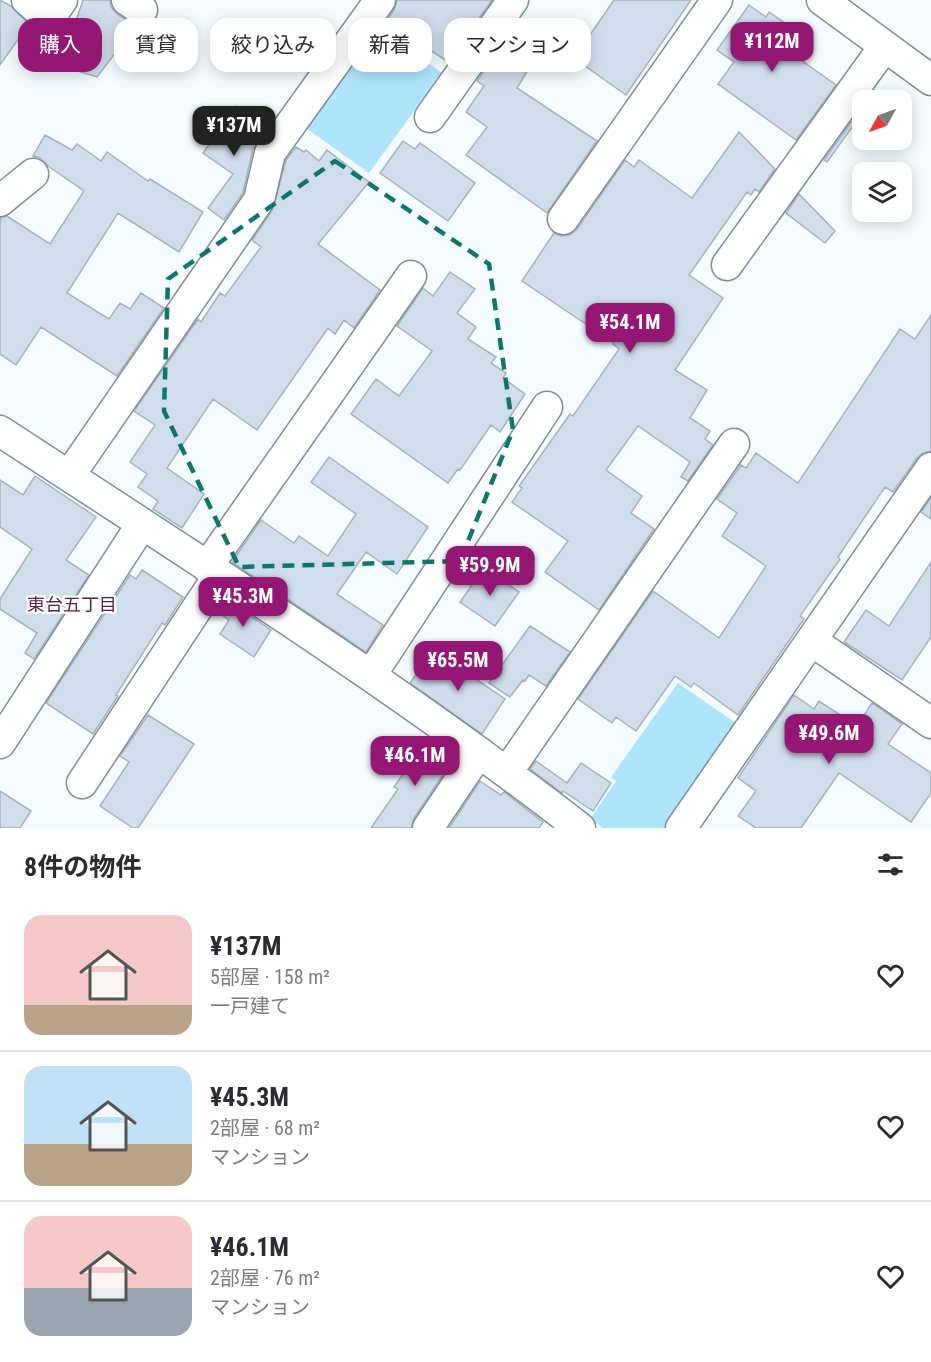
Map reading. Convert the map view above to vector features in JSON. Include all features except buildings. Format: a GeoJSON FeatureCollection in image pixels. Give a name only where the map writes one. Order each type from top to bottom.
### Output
{"type":"FeatureCollection","features":[{"type":"Feature","properties":{"kind":"street"},"geometry":{"type":"LineString","coordinates":[[27,0],[49,19],[62,0]]}},
{"type":"Feature","properties":{"kind":"street"},"geometry":{"type":"LineString","coordinates":[[69,476],[259,200],[270,153],[380,0]]}},
{"type":"Feature","properties":{"kind":"street"},"geometry":{"type":"LineString","coordinates":[[430,117],[513,0]]}},
{"type":"Feature","properties":{"kind":"street"},"geometry":{"type":"LineString","coordinates":[[563,219],[717,0]]}},
{"type":"Feature","properties":{"kind":"street"},"geometry":{"type":"LineString","coordinates":[[822,0],[931,80]]}},
{"type":"Feature","properties":{"kind":"street"},"geometry":{"type":"LineString","coordinates":[[727,265],[884,47]]}},
{"type":"Feature","properties":{"kind":"street"},"geometry":{"type":"LineString","coordinates":[[0,201],[33,174]]}},
{"type":"Feature","properties":{"kind":"street"},"geometry":{"type":"LineString","coordinates":[[82,783],[213,571],[411,276]]}},
{"type":"Feature","properties":{"kind":"street"},"geometry":{"type":"LineString","coordinates":[[371,675],[547,407]]}},
{"type":"Feature","properties":{"kind":"street"},"geometry":{"type":"LineString","coordinates":[[0,430],[371,675],[508,771],[574,826]]}},
{"type":"Feature","properties":{"kind":"street"},"geometry":{"type":"LineString","coordinates":[[508,771],[734,444]]}},
{"type":"Feature","properties":{"kind":"street"},"geometry":{"type":"LineString","coordinates":[[681,828],[931,468]]}},
{"type":"Feature","properties":{"kind":"street"},"geometry":{"type":"LineString","coordinates":[[0,743],[142,524]]}},
{"type":"Feature","properties":{"kind":"street"},"geometry":{"type":"LineString","coordinates":[[812,641],[931,723]]}},
{"type":"Feature","properties":{"kind":"street"},"geometry":{"type":"LineString","coordinates":[[428,828],[479,752]]}},
{"type":"Feature","properties":{"kind":"highlighted area"},"geometry":{"type":"Polygon","coordinates":[[[335,161],[489,264],[513,430],[460,561],[239,567],[164,411],[168,279],[335,161]]]}},
{"type":"Feature","properties":{"kind":"shaded area"},"geometry":{"type":"Polygon","coordinates":[[[348,55],[348,72],[432,72],[432,66],[442,73],[369,173],[299,123],[348,55]]]}},
{"type":"Feature","properties":{"kind":"shaded area"},"geometry":{"type":"Polygon","coordinates":[[[678,683],[737,724],[664,828],[603,828],[590,819],[616,781],[611,777],[678,683]]]}},
{"type":"Feature","properties":{"kind":"district","name":"東台五丁目"},"geometry":{"type":"Point","coordinates":[72,605]}}]}
